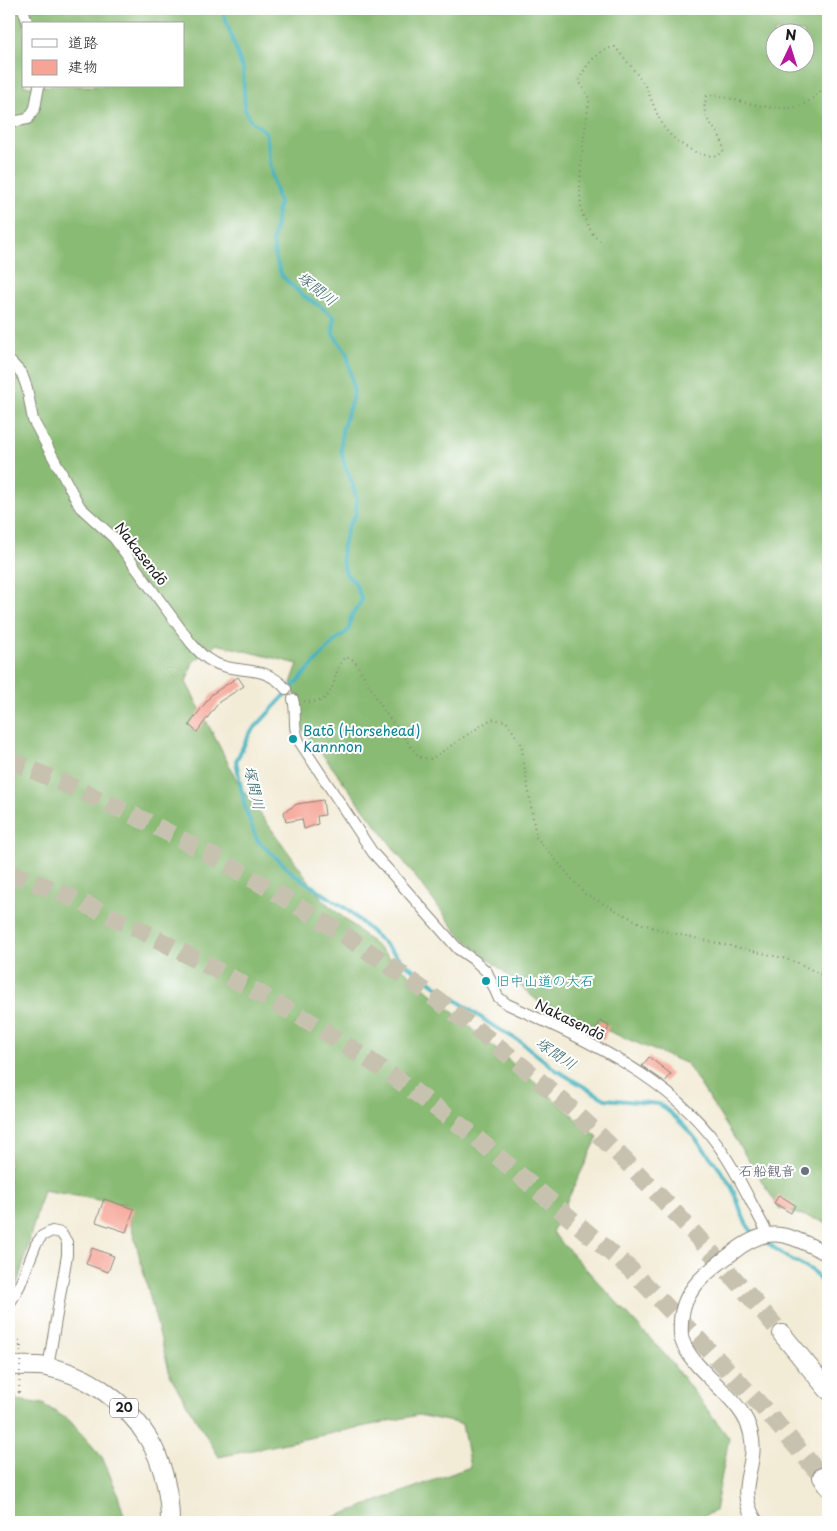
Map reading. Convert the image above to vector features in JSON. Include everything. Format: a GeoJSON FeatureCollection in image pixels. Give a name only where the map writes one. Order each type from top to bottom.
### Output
{"type":"FeatureCollection","features":[{"type":"Feature","properties":{"kind":"highway"},"geometry":{"type":"LineString","coordinates":[[782,1334],[828,1390]]}},
{"type":"Feature","properties":{"kind":"highway","name":"20"},"geometry":{"type":"LineString","coordinates":[[9,1366],[48,1367],[66,1372],[90,1383],[118,1402],[148,1438],[160,1467],[167,1491],[170,1522]]}},
{"type":"Feature","properties":{"kind":"street"},"geometry":{"type":"LineString","coordinates":[[23,9],[27,22]]}},
{"type":"Feature","properties":{"kind":"street"},"geometry":{"type":"LineString","coordinates":[[9,120],[28,119],[34,108],[39,88]]}},
{"type":"Feature","properties":{"kind":"street","name":"Nakasendō"},"geometry":{"type":"LineString","coordinates":[[9,362],[22,374],[27,388],[33,420],[80,508],[114,538],[191,643],[202,655],[212,662],[262,672],[272,676],[286,689]]}},
{"type":"Feature","properties":{"kind":"street","name":"Nakasendō"},"geometry":{"type":"LineString","coordinates":[[293,699],[295,707],[295,734],[372,853],[458,949],[487,972],[498,997],[507,1004],[582,1040],[640,1072],[658,1085],[694,1117],[716,1143],[738,1174],[768,1234]]}},
{"type":"Feature","properties":{"kind":"street"},"geometry":{"type":"LineString","coordinates":[[9,1306],[36,1244],[42,1236],[52,1231],[61,1233],[67,1242],[67,1254],[48,1367]]}},
{"type":"Feature","properties":{"kind":"street"},"geometry":{"type":"LineString","coordinates":[[756,1522],[749,1511],[746,1498],[746,1482],[753,1449],[751,1434],[746,1421],[735,1404],[699,1368],[689,1353],[682,1340],[682,1310],[688,1295],[702,1276],[737,1248],[768,1234],[781,1234],[796,1238],[828,1254]]}},
{"type":"Feature","properties":{"kind":"path"},"geometry":{"type":"LineString","coordinates":[[600,241],[592,233],[582,214],[580,195],[582,149],[589,102],[588,96],[579,82],[584,70],[596,56],[608,48],[615,47],[628,61],[645,86],[662,125],[677,140],[697,153],[707,156],[718,156],[724,150],[721,139],[705,116],[704,105],[707,96],[713,95],[762,105],[793,108],[817,96],[828,82]]}},
{"type":"Feature","properties":{"kind":"path"},"geometry":{"type":"LineString","coordinates":[[293,699],[314,703],[324,700],[330,694],[338,665],[344,658],[350,658],[355,661],[384,711],[419,757],[432,759],[491,719],[506,721],[522,744],[536,837],[585,894],[640,924],[779,957],[798,963],[828,978]]}},
{"type":"Feature","properties":{"kind":"path"},"geometry":{"type":"LineString","coordinates":[[9,1340],[24,1341]]}},
{"type":"Feature","properties":{"kind":"path"},"geometry":{"type":"LineString","coordinates":[[9,1346],[21,1346],[18,1392],[15,1395],[9,1396]]}},
{"type":"Feature","properties":{"kind":"green space"},"geometry":{"type":"Polygon","coordinates":[[[9,9],[828,9],[828,1223],[779,1208],[687,1064],[539,1002],[458,933],[298,724],[299,704],[291,683],[298,664],[217,644],[193,662],[186,682],[240,786],[323,900],[598,1137],[552,1232],[667,1357],[729,1438],[715,1511],[689,1522],[321,1522],[470,1467],[462,1424],[418,1415],[219,1457],[171,1378],[126,1205],[43,1190],[9,1316],[9,9]]]}},
{"type":"Feature","properties":{"kind":"green space"},"geometry":{"type":"Polygon","coordinates":[[[9,1399],[43,1404],[70,1421],[102,1457],[117,1492],[126,1522],[9,1522],[9,1399]]]}},
{"type":"Feature","properties":{"kind":"building"},"geometry":{"type":"Polygon","coordinates":[[[238,677],[244,686],[219,702],[197,732],[189,725],[212,694],[238,677]]]}},
{"type":"Feature","properties":{"kind":"building"},"geometry":{"type":"Polygon","coordinates":[[[323,800],[325,815],[317,816],[318,824],[304,829],[302,819],[286,822],[284,812],[297,804],[323,800]]]}},
{"type":"Feature","properties":{"kind":"building"},"geometry":{"type":"Polygon","coordinates":[[[600,1021],[609,1026],[604,1039],[594,1035],[600,1021]]]}},
{"type":"Feature","properties":{"kind":"building"},"geometry":{"type":"Polygon","coordinates":[[[649,1057],[671,1074],[665,1082],[642,1066],[649,1057]]]}},
{"type":"Feature","properties":{"kind":"building"},"geometry":{"type":"Polygon","coordinates":[[[779,1195],[795,1205],[791,1213],[774,1203],[779,1195]]]}},
{"type":"Feature","properties":{"kind":"building"},"geometry":{"type":"Polygon","coordinates":[[[104,1199],[134,1209],[126,1232],[96,1222],[104,1199]]]}},
{"type":"Feature","properties":{"kind":"building"},"geometry":{"type":"Polygon","coordinates":[[[92,1248],[114,1256],[108,1272],[86,1264],[92,1248]]]}},
{"type":"Feature","properties":{"kind":"waterway","name":"塚間川"},"geometry":{"type":"LineString","coordinates":[[222,9],[243,70],[245,109],[250,120],[266,132],[272,175],[279,203],[273,241],[275,257],[282,276],[303,296],[334,317],[333,334],[347,353],[354,393],[342,431],[341,449],[357,501],[356,514],[348,527],[343,545],[342,559],[346,574],[355,583],[362,600],[351,617],[349,630],[334,642],[250,733],[236,761],[245,808],[257,840],[295,875],[348,910],[407,965],[490,1024],[521,1042],[556,1070],[605,1099],[659,1104],[667,1110],[694,1137],[723,1173],[735,1194],[747,1226],[756,1235]]}},
{"type":"Feature","properties":{"kind":"waterway","name":"塚間川"},"geometry":{"type":"LineString","coordinates":[[764,1240],[785,1256],[813,1271],[828,1291]]}},
{"type":"Feature","properties":{"kind":"tunnel"},"geometry":{"type":"LineString","coordinates":[[9,760],[126,812],[215,858],[313,915],[408,978],[498,1047],[575,1112],[667,1204],[782,1334]]}},
{"type":"Feature","properties":{"kind":"tunnel"},"geometry":{"type":"LineString","coordinates":[[9,873],[57,891],[138,929],[312,1023],[393,1076],[469,1132],[630,1269],[767,1412],[822,1477]]}},
{"type":"Feature","properties":{"kind":"place","name":"Batō (Horsehead) Kannnon"},"geometry":{"type":"Point","coordinates":[293,739]}},
{"type":"Feature","properties":{"kind":"place","name":"旧中山道の大石"},"geometry":{"type":"Point","coordinates":[486,981]}},
{"type":"Feature","properties":{"kind":"place","name":"石船観音"},"geometry":{"type":"Point","coordinates":[805,1171]}}]}
